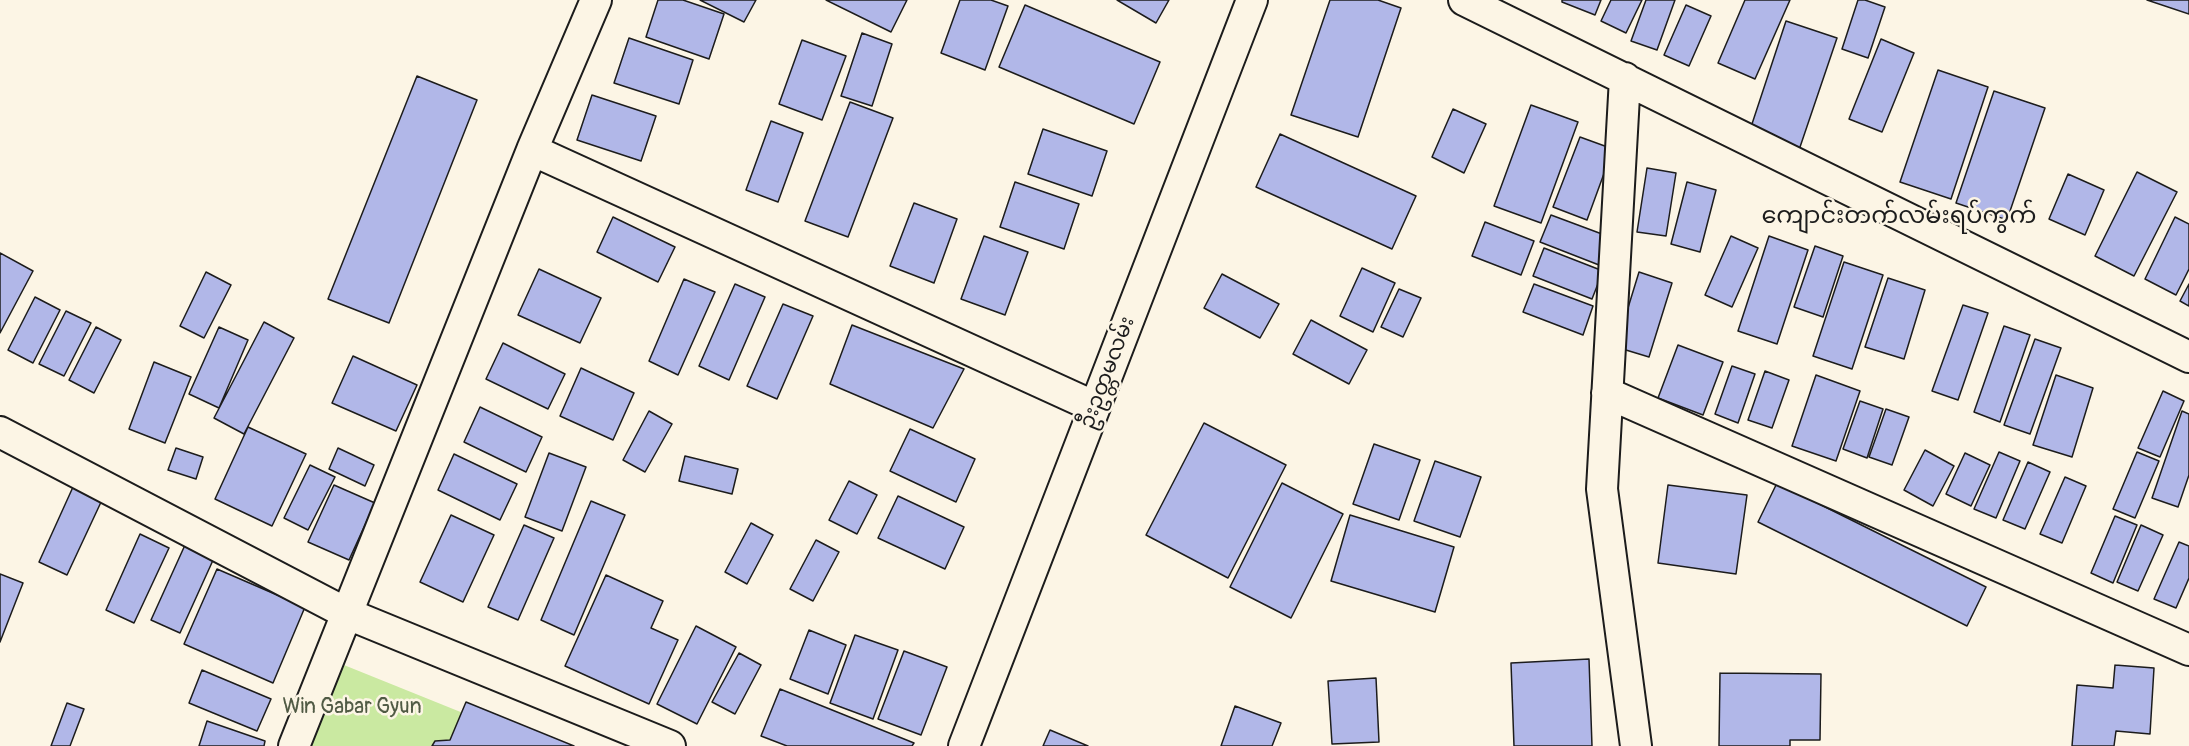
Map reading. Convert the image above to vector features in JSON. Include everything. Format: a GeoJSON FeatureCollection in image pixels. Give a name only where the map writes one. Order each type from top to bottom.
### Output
{"type":"FeatureCollection","features":[{"type":"Feature","properties":{"kind":"street"},"geometry":{"type":"LineString","coordinates":[[294,746],[532,150],[596,0]]}},
{"type":"Feature","properties":{"kind":"street","name":"ဦးဥတ္တမလမ်း"},"geometry":{"type":"LineString","coordinates":[[964,746],[1252,0]]}},
{"type":"Feature","properties":{"kind":"street"},"geometry":{"type":"LineString","coordinates":[[1464,0],[2189,357]]}},
{"type":"Feature","properties":{"kind":"street"},"geometry":{"type":"LineString","coordinates":[[1625,78],[1602,489],[1636,746]]}},
{"type":"Feature","properties":{"kind":"street"},"geometry":{"type":"LineString","coordinates":[[532,150],[1095,407]]}},
{"type":"Feature","properties":{"kind":"street"},"geometry":{"type":"LineString","coordinates":[[1607,393],[2189,650]]}},
{"type":"Feature","properties":{"kind":"street"},"geometry":{"type":"LineString","coordinates":[[0,432],[348,614],[670,746]]}},
{"type":"Feature","properties":{"kind":"green space","name":"Win Gabar Gyun"},"geometry":{"type":"Polygon","coordinates":[[[329,659],[545,746],[301,746],[329,659]]]}},
{"type":"Feature","properties":{"kind":"building"},"geometry":{"type":"Polygon","coordinates":[[[658,0],[683,0],[724,14],[709,59],[646,37],[658,0]]]}},
{"type":"Feature","properties":{"kind":"building"},"geometry":{"type":"Polygon","coordinates":[[[700,0],[756,0],[744,22],[700,0]]]}},
{"type":"Feature","properties":{"kind":"building"},"geometry":{"type":"Polygon","coordinates":[[[826,0],[907,0],[891,32],[826,0]]]}},
{"type":"Feature","properties":{"kind":"building"},"geometry":{"type":"Polygon","coordinates":[[[960,0],[991,0],[1008,6],[985,70],[941,53],[960,0]]]}},
{"type":"Feature","properties":{"kind":"building"},"geometry":{"type":"Polygon","coordinates":[[[1117,0],[1169,0],[1156,23],[1117,0]]]}},
{"type":"Feature","properties":{"kind":"building"},"geometry":{"type":"Polygon","coordinates":[[[1330,0],[1378,0],[1401,8],[1358,137],[1291,115],[1330,0]]]}},
{"type":"Feature","properties":{"kind":"building"},"geometry":{"type":"Polygon","coordinates":[[[1562,0],[1601,0],[1595,15],[1562,2],[1562,0]]]}},
{"type":"Feature","properties":{"kind":"building"},"geometry":{"type":"Polygon","coordinates":[[[1611,0],[1642,0],[1626,33],[1601,21],[1611,0]]]}},
{"type":"Feature","properties":{"kind":"building"},"geometry":{"type":"Polygon","coordinates":[[[1646,0],[1675,0],[1657,50],[1631,41],[1646,0]]]}},
{"type":"Feature","properties":{"kind":"building"},"geometry":{"type":"Polygon","coordinates":[[[1745,0],[1790,0],[1755,79],[1718,63],[1745,0]]]}},
{"type":"Feature","properties":{"kind":"building"},"geometry":{"type":"Polygon","coordinates":[[[1858,0],[1885,7],[1868,58],[1842,49],[1858,0]]]}},
{"type":"Feature","properties":{"kind":"building"},"geometry":{"type":"Polygon","coordinates":[[[2147,0],[2189,0],[2189,14],[2147,0]]]}},
{"type":"Feature","properties":{"kind":"building"},"geometry":{"type":"Polygon","coordinates":[[[1025,5],[1160,62],[1134,124],[999,67],[1025,5]]]}},
{"type":"Feature","properties":{"kind":"building"},"geometry":{"type":"Polygon","coordinates":[[[1686,5],[1711,16],[1689,66],[1664,55],[1686,5]]]}},
{"type":"Feature","properties":{"kind":"building"},"geometry":{"type":"Polygon","coordinates":[[[1786,21],[1837,38],[1799,150],[1749,133],[1786,21]]]}},
{"type":"Feature","properties":{"kind":"building"},"geometry":{"type":"Polygon","coordinates":[[[862,33],[892,44],[872,106],[841,96],[862,33]]]}},
{"type":"Feature","properties":{"kind":"building"},"geometry":{"type":"Polygon","coordinates":[[[629,38],[693,60],[679,104],[614,83],[629,38]]]}},
{"type":"Feature","properties":{"kind":"building"},"geometry":{"type":"Polygon","coordinates":[[[1881,39],[1914,53],[1882,132],[1849,119],[1881,39]]]}},
{"type":"Feature","properties":{"kind":"building"},"geometry":{"type":"Polygon","coordinates":[[[802,40],[846,56],[822,120],[779,104],[802,40]]]}},
{"type":"Feature","properties":{"kind":"building"},"geometry":{"type":"Polygon","coordinates":[[[1938,70],[1988,87],[1951,199],[1900,182],[1938,70]]]}},
{"type":"Feature","properties":{"kind":"building"},"geometry":{"type":"Polygon","coordinates":[[[417,76],[477,100],[389,323],[328,299],[417,76]]]}},
{"type":"Feature","properties":{"kind":"building"},"geometry":{"type":"Polygon","coordinates":[[[1994,91],[2045,108],[2007,220],[1956,203],[1994,91]]]}},
{"type":"Feature","properties":{"kind":"building"},"geometry":{"type":"Polygon","coordinates":[[[592,95],[656,116],[641,161],[577,140],[592,95]]]}},
{"type":"Feature","properties":{"kind":"building"},"geometry":{"type":"Polygon","coordinates":[[[850,102],[893,118],[848,237],[805,221],[850,102]]]}},
{"type":"Feature","properties":{"kind":"building"},"geometry":{"type":"Polygon","coordinates":[[[1531,105],[1578,122],[1541,223],[1494,206],[1531,105]]]}},
{"type":"Feature","properties":{"kind":"building"},"geometry":{"type":"Polygon","coordinates":[[[1453,109],[1486,124],[1464,173],[1432,157],[1453,109]]]}},
{"type":"Feature","properties":{"kind":"building"},"geometry":{"type":"Polygon","coordinates":[[[771,121],[803,133],[778,202],[746,190],[771,121]]]}},
{"type":"Feature","properties":{"kind":"building"},"geometry":{"type":"Polygon","coordinates":[[[1043,129],[1107,151],[1092,196],[1028,174],[1043,129]]]}},
{"type":"Feature","properties":{"kind":"building"},"geometry":{"type":"Polygon","coordinates":[[[1280,134],[1416,196],[1392,249],[1256,187],[1280,134]]]}},
{"type":"Feature","properties":{"kind":"building"},"geometry":{"type":"Polygon","coordinates":[[[1580,137],[1613,149],[1587,220],[1553,207],[1580,137]]]}},
{"type":"Feature","properties":{"kind":"building"},"geometry":{"type":"Polygon","coordinates":[[[1647,168],[1676,173],[1666,236],[1637,232],[1647,168]]]}},
{"type":"Feature","properties":{"kind":"building"},"geometry":{"type":"Polygon","coordinates":[[[2137,172],[2177,192],[2134,276],[2095,256],[2137,172]]]}},
{"type":"Feature","properties":{"kind":"building"},"geometry":{"type":"Polygon","coordinates":[[[2068,174],[2104,190],[2085,235],[2049,219],[2068,174]]]}},
{"type":"Feature","properties":{"kind":"building"},"geometry":{"type":"Polygon","coordinates":[[[1015,182],[1079,204],[1064,249],[1000,227],[1015,182]]]}},
{"type":"Feature","properties":{"kind":"building"},"geometry":{"type":"Polygon","coordinates":[[[1687,182],[1716,190],[1700,252],[1671,244],[1687,182]]]}},
{"type":"Feature","properties":{"kind":"building"},"geometry":{"type":"Polygon","coordinates":[[[914,203],[957,219],[934,283],[890,266],[914,203]]]}},
{"type":"Feature","properties":{"kind":"building"},"geometry":{"type":"Polygon","coordinates":[[[1551,215],[1610,237],[1599,265],[1540,242],[1551,215]]]}},
{"type":"Feature","properties":{"kind":"building"},"geometry":{"type":"Polygon","coordinates":[[[613,217],[675,247],[658,282],[597,252],[613,217]]]}},
{"type":"Feature","properties":{"kind":"building"},"geometry":{"type":"Polygon","coordinates":[[[2175,217],[2189,224],[2189,269],[2176,295],[2145,279],[2175,217]]]}},
{"type":"Feature","properties":{"kind":"building"},"geometry":{"type":"Polygon","coordinates":[[[1485,222],[1534,241],[1521,275],[1472,256],[1485,222]]]}},
{"type":"Feature","properties":{"kind":"building"},"geometry":{"type":"Polygon","coordinates":[[[984,236],[1028,252],[1005,315],[961,299],[984,236]]]}},
{"type":"Feature","properties":{"kind":"building"},"geometry":{"type":"Polygon","coordinates":[[[1731,236],[1758,248],[1732,307],[1705,295],[1731,236]]]}},
{"type":"Feature","properties":{"kind":"building"},"geometry":{"type":"Polygon","coordinates":[[[1769,236],[1808,250],[1777,344],[1738,331],[1769,236]]]}},
{"type":"Feature","properties":{"kind":"building"},"geometry":{"type":"Polygon","coordinates":[[[1815,246],[1843,256],[1823,317],[1794,307],[1815,246]]]}},
{"type":"Feature","properties":{"kind":"building"},"geometry":{"type":"Polygon","coordinates":[[[1544,248],[1603,271],[1592,299],[1533,276],[1544,248]]]}},
{"type":"Feature","properties":{"kind":"building"},"geometry":{"type":"Polygon","coordinates":[[[0,253],[33,271],[0,333],[0,253]]]}},
{"type":"Feature","properties":{"kind":"building"},"geometry":{"type":"Polygon","coordinates":[[[1844,262],[1883,275],[1852,369],[1813,356],[1844,262]]]}},
{"type":"Feature","properties":{"kind":"building"},"geometry":{"type":"Polygon","coordinates":[[[1362,268],[1395,283],[1373,332],[1340,316],[1362,268]]]}},
{"type":"Feature","properties":{"kind":"building"},"geometry":{"type":"Polygon","coordinates":[[[539,269],[601,298],[580,343],[518,315],[539,269]]]}},
{"type":"Feature","properties":{"kind":"building"},"geometry":{"type":"Polygon","coordinates":[[[206,272],[231,285],[204,338],[180,326],[206,272]]]}},
{"type":"Feature","properties":{"kind":"building"},"geometry":{"type":"Polygon","coordinates":[[[1639,272],[1672,283],[1649,357],[1616,347],[1639,272]]]}},
{"type":"Feature","properties":{"kind":"building"},"geometry":{"type":"Polygon","coordinates":[[[1222,274],[1279,304],[1260,338],[1204,308],[1222,274]]]}},
{"type":"Feature","properties":{"kind":"building"},"geometry":{"type":"Polygon","coordinates":[[[1888,278],[1925,290],[1904,359],[1865,347],[1888,278]]]}},
{"type":"Feature","properties":{"kind":"building"},"geometry":{"type":"Polygon","coordinates":[[[684,279],[715,292],[678,375],[649,361],[684,279]]]}},
{"type":"Feature","properties":{"kind":"building"},"geometry":{"type":"Polygon","coordinates":[[[735,284],[765,297],[729,380],[699,366],[735,284]]]}},
{"type":"Feature","properties":{"kind":"building"},"geometry":{"type":"Polygon","coordinates":[[[1534,284],[1593,306],[1583,335],[1523,312],[1534,284]]]}},
{"type":"Feature","properties":{"kind":"building"},"geometry":{"type":"Polygon","coordinates":[[[2189,284],[2189,306],[2180,301],[2189,284]]]}},
{"type":"Feature","properties":{"kind":"building"},"geometry":{"type":"Polygon","coordinates":[[[1399,289],[1421,298],[1403,337],[1381,327],[1399,289]]]}},
{"type":"Feature","properties":{"kind":"building"},"geometry":{"type":"Polygon","coordinates":[[[35,297],[60,310],[33,363],[8,350],[35,297]]]}},
{"type":"Feature","properties":{"kind":"building"},"geometry":{"type":"Polygon","coordinates":[[[783,304],[813,316],[777,399],[747,386],[783,304]]]}},
{"type":"Feature","properties":{"kind":"building"},"geometry":{"type":"Polygon","coordinates":[[[1963,305],[1988,313],[1958,400],[1932,391],[1963,305]]]}},
{"type":"Feature","properties":{"kind":"building"},"geometry":{"type":"Polygon","coordinates":[[[66,311],[91,323],[64,376],[39,364],[66,311]]]}},
{"type":"Feature","properties":{"kind":"building"},"geometry":{"type":"Polygon","coordinates":[[[1311,320],[1367,350],[1349,384],[1293,354],[1311,320]]]}},
{"type":"Feature","properties":{"kind":"building"},"geometry":{"type":"Polygon","coordinates":[[[264,322],[294,338],[244,434],[214,418],[264,322]]]}},
{"type":"Feature","properties":{"kind":"building"},"geometry":{"type":"Polygon","coordinates":[[[852,325],[964,369],[933,428],[830,384],[852,325]]]}},
{"type":"Feature","properties":{"kind":"building"},"geometry":{"type":"Polygon","coordinates":[[[2004,326],[2030,335],[2000,422],[1974,412],[2004,326]]]}},
{"type":"Feature","properties":{"kind":"building"},"geometry":{"type":"Polygon","coordinates":[[[96,327],[121,340],[94,393],[69,380],[96,327]]]}},
{"type":"Feature","properties":{"kind":"building"},"geometry":{"type":"Polygon","coordinates":[[[219,327],[248,340],[219,408],[189,394],[219,327]]]}},
{"type":"Feature","properties":{"kind":"building"},"geometry":{"type":"Polygon","coordinates":[[[2035,339],[2061,348],[2030,434],[2004,425],[2035,339]]]}},
{"type":"Feature","properties":{"kind":"building"},"geometry":{"type":"Polygon","coordinates":[[[503,343],[565,374],[548,409],[486,379],[503,343]]]}},
{"type":"Feature","properties":{"kind":"building"},"geometry":{"type":"Polygon","coordinates":[[[1678,345],[1723,362],[1703,415],[1658,398],[1678,345]]]}},
{"type":"Feature","properties":{"kind":"building"},"geometry":{"type":"Polygon","coordinates":[[[353,356],[417,385],[396,431],[332,403],[353,356]]]}},
{"type":"Feature","properties":{"kind":"building"},"geometry":{"type":"Polygon","coordinates":[[[154,362],[191,377],[165,443],[129,429],[154,362]]]}},
{"type":"Feature","properties":{"kind":"building"},"geometry":{"type":"Polygon","coordinates":[[[1732,366],[1755,374],[1738,423],[1715,414],[1732,366]]]}},
{"type":"Feature","properties":{"kind":"building"},"geometry":{"type":"Polygon","coordinates":[[[581,368],[634,393],[613,440],[560,416],[581,368]]]}},
{"type":"Feature","properties":{"kind":"building"},"geometry":{"type":"Polygon","coordinates":[[[1765,371],[1789,380],[1772,428],[1748,420],[1765,371]]]}},
{"type":"Feature","properties":{"kind":"building"},"geometry":{"type":"Polygon","coordinates":[[[1816,375],[1860,391],[1836,461],[1792,446],[1816,375]]]}},
{"type":"Feature","properties":{"kind":"building"},"geometry":{"type":"Polygon","coordinates":[[[2056,375],[2093,388],[2072,457],[2033,445],[2056,375]]]}},
{"type":"Feature","properties":{"kind":"building"},"geometry":{"type":"Polygon","coordinates":[[[2163,391],[2184,401],[2160,457],[2138,448],[2163,391]]]}},
{"type":"Feature","properties":{"kind":"building"},"geometry":{"type":"Polygon","coordinates":[[[1860,401],[1883,409],[1867,458],[1843,449],[1860,401]]]}},
{"type":"Feature","properties":{"kind":"building"},"geometry":{"type":"Polygon","coordinates":[[[480,407],[542,437],[526,472],[464,442],[480,407]]]}},
{"type":"Feature","properties":{"kind":"building"},"geometry":{"type":"Polygon","coordinates":[[[1886,409],[1909,417],[1892,465],[1869,457],[1886,409]]]}},
{"type":"Feature","properties":{"kind":"building"},"geometry":{"type":"Polygon","coordinates":[[[649,411],[672,424],[645,472],[623,460],[649,411]]]}},
{"type":"Feature","properties":{"kind":"building"},"geometry":{"type":"Polygon","coordinates":[[[2182,411],[2189,414],[2189,475],[2178,507],[2152,498],[2182,411]]]}},
{"type":"Feature","properties":{"kind":"building"},"geometry":{"type":"Polygon","coordinates":[[[1204,423],[1286,465],[1228,578],[1146,535],[1204,423]]]}},
{"type":"Feature","properties":{"kind":"building"},"geometry":{"type":"Polygon","coordinates":[[[248,427],[306,454],[272,526],[215,499],[248,427]]]}},
{"type":"Feature","properties":{"kind":"building"},"geometry":{"type":"Polygon","coordinates":[[[910,429],[975,459],[956,502],[890,471],[910,429]]]}},
{"type":"Feature","properties":{"kind":"building"},"geometry":{"type":"Polygon","coordinates":[[[1374,444],[1420,460],[1399,520],[1353,504],[1374,444]]]}},
{"type":"Feature","properties":{"kind":"building"},"geometry":{"type":"Polygon","coordinates":[[[176,448],[203,457],[196,479],[168,470],[176,448]]]}},
{"type":"Feature","properties":{"kind":"building"},"geometry":{"type":"Polygon","coordinates":[[[338,448],[374,465],[365,486],[329,469],[338,448]]]}},
{"type":"Feature","properties":{"kind":"building"},"geometry":{"type":"Polygon","coordinates":[[[1925,450],[1954,466],[1933,506],[1904,490],[1925,450]]]}},
{"type":"Feature","properties":{"kind":"building"},"geometry":{"type":"Polygon","coordinates":[[[1999,452],[2020,461],[1996,518],[1974,509],[1999,452]]]}},
{"type":"Feature","properties":{"kind":"building"},"geometry":{"type":"Polygon","coordinates":[[[2137,452],[2159,461],[2135,518],[2113,509],[2137,452]]]}},
{"type":"Feature","properties":{"kind":"building"},"geometry":{"type":"Polygon","coordinates":[[[549,453],[586,467],[562,531],[525,517],[549,453]]]}},
{"type":"Feature","properties":{"kind":"building"},"geometry":{"type":"Polygon","coordinates":[[[1965,453],[1990,465],[1971,506],[1946,494],[1965,453]]]}},
{"type":"Feature","properties":{"kind":"building"},"geometry":{"type":"Polygon","coordinates":[[[454,454],[517,484],[500,520],[438,490],[454,454]]]}},
{"type":"Feature","properties":{"kind":"building"},"geometry":{"type":"Polygon","coordinates":[[[685,456],[738,469],[732,494],[679,481],[685,456]]]}},
{"type":"Feature","properties":{"kind":"building"},"geometry":{"type":"Polygon","coordinates":[[[1435,461],[1481,477],[1460,537],[1414,521],[1435,461]]]}},
{"type":"Feature","properties":{"kind":"building"},"geometry":{"type":"Polygon","coordinates":[[[2028,462],[2050,472],[2025,529],[2003,520],[2028,462]]]}},
{"type":"Feature","properties":{"kind":"building"},"geometry":{"type":"Polygon","coordinates":[[[310,465],[335,477],[308,530],[284,518],[310,465]]]}},
{"type":"Feature","properties":{"kind":"building"},"geometry":{"type":"Polygon","coordinates":[[[2065,477],[2086,486],[2062,543],[2040,534],[2065,477]]]}},
{"type":"Feature","properties":{"kind":"building"},"geometry":{"type":"Polygon","coordinates":[[[849,481],[877,495],[857,534],[829,520],[849,481]]]}},
{"type":"Feature","properties":{"kind":"building"},"geometry":{"type":"Polygon","coordinates":[[[1282,483],[1343,514],[1291,618],[1230,587],[1282,483]]]}},
{"type":"Feature","properties":{"kind":"building"},"geometry":{"type":"Polygon","coordinates":[[[1777,483],[1986,587],[1967,626],[1758,522],[1777,483]]]}},
{"type":"Feature","properties":{"kind":"building"},"geometry":{"type":"Polygon","coordinates":[[[334,485],[375,503],[349,560],[308,542],[334,485]]]}},
{"type":"Feature","properties":{"kind":"building"},"geometry":{"type":"Polygon","coordinates":[[[1668,485],[1747,495],[1736,574],[1658,563],[1668,485]]]}},
{"type":"Feature","properties":{"kind":"building"},"geometry":{"type":"Polygon","coordinates":[[[73,487],[102,500],[67,575],[39,562],[73,487]]]}},
{"type":"Feature","properties":{"kind":"building"},"geometry":{"type":"Polygon","coordinates":[[[898,496],[964,527],[945,569],[878,538],[898,496]]]}},
{"type":"Feature","properties":{"kind":"building"},"geometry":{"type":"Polygon","coordinates":[[[591,501],[625,515],[574,635],[541,620],[591,501]]]}},
{"type":"Feature","properties":{"kind":"building"},"geometry":{"type":"Polygon","coordinates":[[[451,515],[494,535],[463,602],[420,582],[451,515]]]}},
{"type":"Feature","properties":{"kind":"building"},"geometry":{"type":"Polygon","coordinates":[[[1350,515],[1454,547],[1435,612],[1331,581],[1350,515]]]}},
{"type":"Feature","properties":{"kind":"building"},"geometry":{"type":"Polygon","coordinates":[[[2115,516],[2137,525],[2113,583],[2091,573],[2115,516]]]}},
{"type":"Feature","properties":{"kind":"building"},"geometry":{"type":"Polygon","coordinates":[[[751,523],[773,535],[747,584],[725,572],[751,523]]]}},
{"type":"Feature","properties":{"kind":"building"},"geometry":{"type":"Polygon","coordinates":[[[524,525],[554,538],[518,620],[488,607],[524,525]]]}},
{"type":"Feature","properties":{"kind":"building"},"geometry":{"type":"Polygon","coordinates":[[[2141,525],[2163,535],[2138,591],[2117,582],[2141,525]]]}},
{"type":"Feature","properties":{"kind":"building"},"geometry":{"type":"Polygon","coordinates":[[[140,534],[169,548],[134,623],[106,610],[140,534]]]}},
{"type":"Feature","properties":{"kind":"building"},"geometry":{"type":"Polygon","coordinates":[[[816,540],[839,552],[813,601],[790,589],[816,540]]]}},
{"type":"Feature","properties":{"kind":"building"},"geometry":{"type":"Polygon","coordinates":[[[2179,542],[2189,546],[2189,578],[2176,608],[2154,599],[2179,542]]]}},
{"type":"Feature","properties":{"kind":"building"},"geometry":{"type":"Polygon","coordinates":[[[185,545],[214,558],[180,633],[151,620],[185,545]]]}},
{"type":"Feature","properties":{"kind":"building"},"geometry":{"type":"Polygon","coordinates":[[[217,569],[305,607],[273,683],[184,644],[217,569]]]}},
{"type":"Feature","properties":{"kind":"building"},"geometry":{"type":"Polygon","coordinates":[[[0,574],[23,583],[0,642],[0,574]]]}},
{"type":"Feature","properties":{"kind":"building"},"geometry":{"type":"Polygon","coordinates":[[[606,575],[663,601],[651,628],[678,640],[649,704],[565,666],[606,575]]]}},
{"type":"Feature","properties":{"kind":"building"},"geometry":{"type":"Polygon","coordinates":[[[696,626],[736,647],[697,724],[657,704],[696,626]]]}},
{"type":"Feature","properties":{"kind":"building"},"geometry":{"type":"Polygon","coordinates":[[[809,630],[846,645],[828,694],[790,679],[809,630]]]}},
{"type":"Feature","properties":{"kind":"building"},"geometry":{"type":"Polygon","coordinates":[[[855,635],[898,650],[873,719],[830,703],[855,635]]]}},
{"type":"Feature","properties":{"kind":"building"},"geometry":{"type":"Polygon","coordinates":[[[904,651],[947,667],[921,735],[878,719],[904,651]]]}},
{"type":"Feature","properties":{"kind":"building"},"geometry":{"type":"Polygon","coordinates":[[[739,653],[761,665],[735,714],[712,702],[739,653]]]}},
{"type":"Feature","properties":{"kind":"building"},"geometry":{"type":"Polygon","coordinates":[[[1589,659],[1592,746],[1514,746],[1511,663],[1589,659]]]}},
{"type":"Feature","properties":{"kind":"building"},"geometry":{"type":"Polygon","coordinates":[[[2115,665],[2154,668],[2150,734],[2116,731],[2114,746],[2072,746],[2077,685],[2113,688],[2115,665]]]}},
{"type":"Feature","properties":{"kind":"building"},"geometry":{"type":"Polygon","coordinates":[[[202,670],[271,699],[257,731],[189,703],[202,670]]]}},
{"type":"Feature","properties":{"kind":"building"},"geometry":{"type":"Polygon","coordinates":[[[1720,673],[1821,674],[1820,740],[1790,740],[1790,746],[1719,746],[1720,673]]]}},
{"type":"Feature","properties":{"kind":"building"},"geometry":{"type":"Polygon","coordinates":[[[1376,678],[1379,742],[1332,744],[1328,681],[1376,678]]]}},
{"type":"Feature","properties":{"kind":"building"},"geometry":{"type":"Polygon","coordinates":[[[780,689],[914,743],[912,746],[787,746],[761,736],[780,689]]]}},
{"type":"Feature","properties":{"kind":"building"},"geometry":{"type":"Polygon","coordinates":[[[466,702],[574,746],[432,746],[435,741],[450,740],[466,702]]]}},
{"type":"Feature","properties":{"kind":"building"},"geometry":{"type":"Polygon","coordinates":[[[67,703],[84,709],[70,746],[51,746],[67,703]]]}},
{"type":"Feature","properties":{"kind":"building"},"geometry":{"type":"Polygon","coordinates":[[[1235,706],[1281,723],[1272,746],[1221,746],[1235,706]]]}},
{"type":"Feature","properties":{"kind":"building"},"geometry":{"type":"Polygon","coordinates":[[[207,721],[265,741],[264,746],[199,746],[207,721]]]}},
{"type":"Feature","properties":{"kind":"building"},"geometry":{"type":"Polygon","coordinates":[[[1050,730],[1088,746],[1043,746],[1050,730]]]}},
{"type":"Feature","properties":{"kind":"district","name":"ကျောင်းတက်လမ်းရပ်ကွက်"},"geometry":{"type":"Point","coordinates":[1899,217]}}]}
